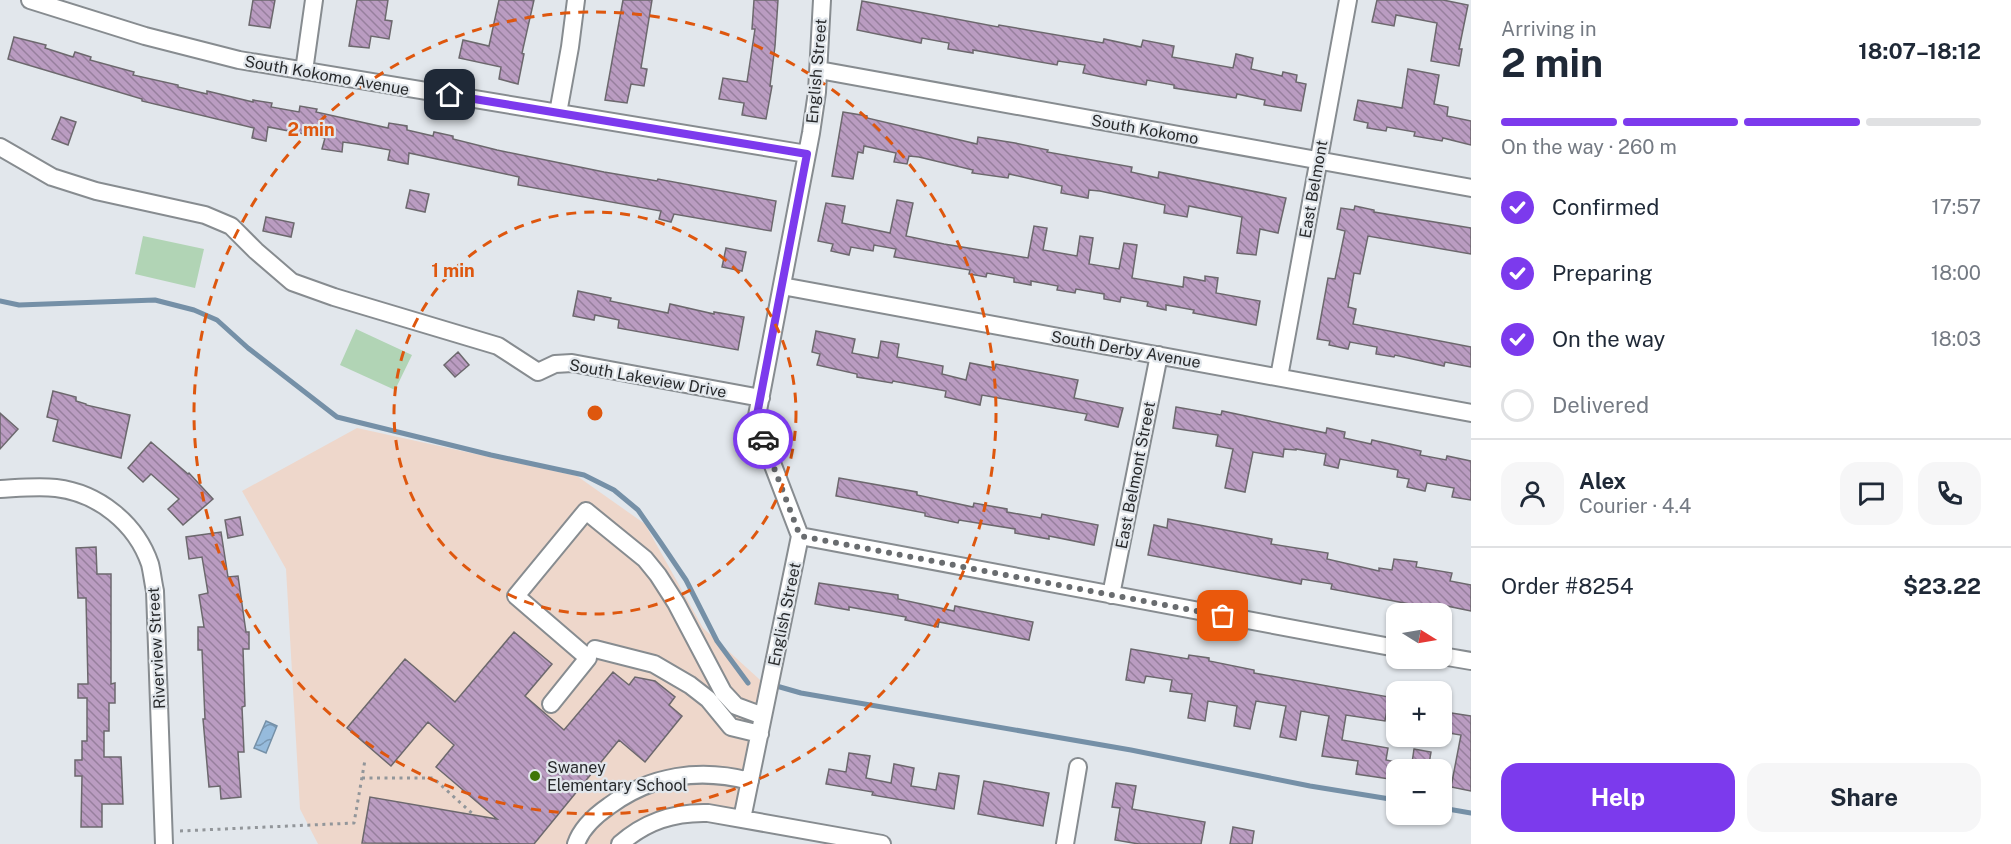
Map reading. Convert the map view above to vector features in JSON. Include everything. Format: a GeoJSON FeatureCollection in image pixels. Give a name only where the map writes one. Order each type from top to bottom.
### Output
{"type":"FeatureCollection","features":[{"type":"Feature","properties":{"kind":"street","name":"South Kokomo Avenue"},"geometry":{"type":"LineString","coordinates":[[30,0],[67,5],[191,49],[239,60],[807,154]]}},
{"type":"Feature","properties":{"kind":"street"},"geometry":{"type":"LineString","coordinates":[[304,71],[314,0]]}},
{"type":"Feature","properties":{"kind":"street"},"geometry":{"type":"LineString","coordinates":[[558,113],[576,0]]}},
{"type":"Feature","properties":{"kind":"street","name":"English Street"},"geometry":{"type":"LineString","coordinates":[[742,819],[800,536],[756,420],[807,154],[819,70],[822,0]]}},
{"type":"Feature","properties":{"kind":"street","name":"East Belmont"},"geometry":{"type":"LineString","coordinates":[[1279,377],[1348,0]]}},
{"type":"Feature","properties":{"kind":"street","name":"South Kokomo"},"geometry":{"type":"LineString","coordinates":[[819,70],[1471,188]]}},
{"type":"Feature","properties":{"kind":"street","name":"South Lakeview Drive"},"geometry":{"type":"LineString","coordinates":[[0,147],[52,177],[96,191],[205,215],[231,226],[292,282],[334,297],[498,346],[538,372],[555,364],[572,363],[760,398]]}},
{"type":"Feature","properties":{"kind":"street","name":"South Derby Avenue"},"geometry":{"type":"LineString","coordinates":[[782,286],[1471,413]]}},
{"type":"Feature","properties":{"kind":"street","name":"East Belmont Street"},"geometry":{"type":"LineString","coordinates":[[1111,595],[1159,355]]}},
{"type":"Feature","properties":{"kind":"street","name":"Riverview Street"},"geometry":{"type":"LineString","coordinates":[[0,489],[55,488],[90,497],[118,516],[134,533],[146,554],[155,591],[164,844]]}},
{"type":"Feature","properties":{"kind":"street"},"geometry":{"type":"LineString","coordinates":[[551,704],[588,658],[516,596],[586,511],[645,559],[676,603],[723,692],[736,706],[763,716]]}},
{"type":"Feature","properties":{"kind":"street"},"geometry":{"type":"LineString","coordinates":[[800,536],[1386,646]]}},
{"type":"Feature","properties":{"kind":"street"},"geometry":{"type":"LineString","coordinates":[[595,649],[654,664],[690,685],[708,699],[731,727],[760,734]]}},
{"type":"Feature","properties":{"kind":"street"},"geometry":{"type":"LineString","coordinates":[[1452,658],[1471,661]]}},
{"type":"Feature","properties":{"kind":"street"},"geometry":{"type":"LineString","coordinates":[[1065,844],[1078,767]]}},
{"type":"Feature","properties":{"kind":"street"},"geometry":{"type":"LineString","coordinates":[[576,844],[579,835],[600,813],[626,794],[652,782],[679,775],[705,774],[731,776],[750,781]]}},
{"type":"Feature","properties":{"kind":"street"},"geometry":{"type":"LineString","coordinates":[[620,844],[651,822],[677,814],[708,813],[882,844]]}},
{"type":"Feature","properties":{"kind":"path"},"geometry":{"type":"LineString","coordinates":[[178,831],[354,823],[365,760]]}},
{"type":"Feature","properties":{"kind":"path"},"geometry":{"type":"LineString","coordinates":[[362,778],[433,778],[474,815]]}},
{"type":"Feature","properties":{"kind":"shaded area"},"geometry":{"type":"Polygon","coordinates":[[[357,428],[577,476],[645,524],[703,628],[769,688],[742,819],[691,813],[621,844],[318,844],[300,809],[286,569],[242,491],[357,428]]]}},
{"type":"Feature","properties":{"kind":"green space"},"geometry":{"type":"Polygon","coordinates":[[[143,236],[204,249],[195,288],[135,274],[143,236]]]}},
{"type":"Feature","properties":{"kind":"green space"},"geometry":{"type":"Polygon","coordinates":[[[356,329],[412,355],[395,390],[340,365],[356,329]]]}},
{"type":"Feature","properties":{"kind":"water"},"geometry":{"type":"Polygon","coordinates":[[[266,721],[277,726],[266,753],[254,748],[266,721]]]}},
{"type":"Feature","properties":{"kind":"building"},"geometry":{"type":"Polygon","coordinates":[[[253,0],[275,0],[270,28],[249,25],[253,0]]]}},
{"type":"Feature","properties":{"kind":"building"},"geometry":{"type":"Polygon","coordinates":[[[357,0],[388,0],[385,20],[392,21],[389,39],[371,36],[369,48],[349,46],[357,0]]]}},
{"type":"Feature","properties":{"kind":"building"},"geometry":{"type":"Polygon","coordinates":[[[499,0],[534,0],[522,53],[524,54],[518,84],[499,79],[501,67],[459,58],[463,40],[489,46],[499,0]]]}},
{"type":"Feature","properties":{"kind":"building"},"geometry":{"type":"Polygon","coordinates":[[[623,0],[652,0],[641,68],[647,69],[644,86],[631,84],[627,103],[605,100],[623,0]]]}},
{"type":"Feature","properties":{"kind":"building"},"geometry":{"type":"Polygon","coordinates":[[[754,0],[778,0],[770,86],[772,86],[766,119],[742,115],[744,103],[719,99],[723,78],[747,82],[755,29],[752,29],[754,0]]]}},
{"type":"Feature","properties":{"kind":"building"},"geometry":{"type":"Polygon","coordinates":[[[1377,0],[1443,0],[1468,5],[1459,49],[1462,49],[1459,66],[1431,61],[1437,23],[1396,15],[1394,26],[1372,22],[1377,0]]]}},
{"type":"Feature","properties":{"kind":"building"},"geometry":{"type":"Polygon","coordinates":[[[862,1],[998,27],[999,25],[1103,43],[1104,39],[1141,47],[1143,40],[1174,46],[1172,57],[1233,68],[1236,54],[1253,58],[1251,69],[1282,76],[1283,72],[1297,75],[1296,82],[1306,84],[1301,111],[1264,105],[1265,100],[1237,94],[1236,98],[1174,88],[1174,85],[1147,80],[1146,85],[1083,73],[1085,65],[1058,61],[1057,65],[973,50],[973,53],[948,49],[949,43],[922,38],[921,43],[857,30],[862,1]]]}},
{"type":"Feature","properties":{"kind":"building"},"geometry":{"type":"Polygon","coordinates":[[[14,37],[46,45],[45,48],[73,57],[75,52],[91,57],[90,60],[134,72],[133,75],[207,94],[207,91],[253,102],[253,100],[272,103],[271,107],[299,112],[300,106],[317,109],[316,112],[388,128],[389,123],[407,126],[407,130],[433,136],[434,132],[453,136],[453,139],[497,150],[604,172],[657,181],[658,179],[776,201],[771,231],[674,214],[671,222],[659,219],[661,211],[518,185],[519,177],[409,153],[408,164],[388,160],[390,150],[357,144],[343,142],[342,152],[322,149],[325,138],[268,127],[266,141],[252,138],[254,128],[142,101],[142,99],[8,59],[14,37]]]}},
{"type":"Feature","properties":{"kind":"building"},"geometry":{"type":"Polygon","coordinates":[[[1408,69],[1439,75],[1434,104],[1448,107],[1447,116],[1471,121],[1471,145],[1443,138],[1442,141],[1414,136],[1415,132],[1387,127],[1386,131],[1367,128],[1368,123],[1354,120],[1358,100],[1402,108],[1408,69]]]}},
{"type":"Feature","properties":{"kind":"building"},"geometry":{"type":"Polygon","coordinates":[[[843,112],[977,144],[978,137],[1015,143],[1048,150],[1047,152],[1132,167],[1131,172],[1158,178],[1159,172],[1286,198],[1278,233],[1260,229],[1256,255],[1237,253],[1242,217],[1189,206],[1187,217],[1164,213],[1165,205],[1100,191],[1089,190],[1088,198],[1061,193],[1062,186],[1009,174],[1008,178],[972,173],[973,170],[919,157],[909,156],[907,164],[894,162],[896,153],[864,146],[863,153],[858,152],[853,179],[832,176],[843,112]]]}},
{"type":"Feature","properties":{"kind":"building"},"geometry":{"type":"Polygon","coordinates":[[[61,117],[76,122],[68,145],[52,139],[61,117]]]}},
{"type":"Feature","properties":{"kind":"building"},"geometry":{"type":"Polygon","coordinates":[[[410,190],[429,194],[425,212],[406,208],[410,190]]]}},
{"type":"Feature","properties":{"kind":"building"},"geometry":{"type":"Polygon","coordinates":[[[897,200],[913,203],[906,236],[944,244],[1028,258],[1034,226],[1047,228],[1043,250],[1077,256],[1080,236],[1093,238],[1089,264],[1119,269],[1124,243],[1137,245],[1132,278],[1183,287],[1184,277],[1205,281],[1205,276],[1218,278],[1216,293],[1260,301],[1256,325],[1193,313],[1194,310],[1166,305],[1166,310],[1147,306],[1148,302],[1121,297],[1120,302],[1104,299],[1104,294],[1076,289],[1075,293],[1057,290],[1058,286],[1031,281],[1031,285],[1014,282],[1014,278],[987,273],[986,277],[969,274],[970,270],[894,257],[896,249],[874,245],[873,251],[851,247],[849,255],[831,251],[833,244],[818,241],[826,203],[845,206],[842,223],[890,233],[897,200]]]}},
{"type":"Feature","properties":{"kind":"building"},"geometry":{"type":"Polygon","coordinates":[[[1355,206],[1374,210],[1374,212],[1471,228],[1471,254],[1368,236],[1360,274],[1354,273],[1348,307],[1356,309],[1353,324],[1471,347],[1471,367],[1445,362],[1444,366],[1395,355],[1394,357],[1376,354],[1377,347],[1350,342],[1348,349],[1329,345],[1330,341],[1317,339],[1328,278],[1335,279],[1345,231],[1337,229],[1341,208],[1354,210],[1355,206]]]}},
{"type":"Feature","properties":{"kind":"building"},"geometry":{"type":"Polygon","coordinates":[[[266,217],[294,223],[291,237],[263,231],[266,217]]]}},
{"type":"Feature","properties":{"kind":"building"},"geometry":{"type":"Polygon","coordinates":[[[726,248],[746,252],[742,271],[722,267],[726,248]]]}},
{"type":"Feature","properties":{"kind":"building"},"geometry":{"type":"Polygon","coordinates":[[[578,291],[611,298],[610,301],[668,313],[670,304],[714,314],[714,312],[744,317],[738,350],[618,328],[619,320],[595,315],[594,320],[573,316],[578,291]]]}},
{"type":"Feature","properties":{"kind":"building"},"geometry":{"type":"Polygon","coordinates":[[[816,331],[855,339],[852,353],[878,358],[881,341],[899,344],[897,357],[943,366],[942,374],[966,380],[970,363],[995,368],[996,364],[1078,380],[1074,398],[1123,408],[1118,427],[1085,420],[1087,414],[982,395],[980,405],[945,397],[946,391],[857,377],[857,374],[817,365],[820,354],[812,352],[816,331]]]}},
{"type":"Feature","properties":{"kind":"building"},"geometry":{"type":"Polygon","coordinates":[[[458,352],[469,365],[455,377],[444,365],[458,352]]]}},
{"type":"Feature","properties":{"kind":"building"},"geometry":{"type":"Polygon","coordinates":[[[53,391],[76,397],[76,401],[86,405],[130,415],[121,458],[53,441],[58,420],[47,417],[53,391]]]}},
{"type":"Feature","properties":{"kind":"building"},"geometry":{"type":"Polygon","coordinates":[[[1176,407],[1221,415],[1222,411],[1326,433],[1327,428],[1345,432],[1344,438],[1371,444],[1372,440],[1421,451],[1420,455],[1446,460],[1447,456],[1471,461],[1471,500],[1452,497],[1454,488],[1427,483],[1425,491],[1407,487],[1409,479],[1397,477],[1398,470],[1340,459],[1338,468],[1324,465],[1326,454],[1296,449],[1284,449],[1283,457],[1253,452],[1245,492],[1225,488],[1233,449],[1216,446],[1218,435],[1173,428],[1176,407]]]}},
{"type":"Feature","properties":{"kind":"building"},"geometry":{"type":"Polygon","coordinates":[[[0,413],[18,429],[0,449],[0,413]]]}},
{"type":"Feature","properties":{"kind":"building"},"geometry":{"type":"Polygon","coordinates":[[[151,442],[189,473],[213,499],[183,525],[168,509],[179,499],[151,474],[143,482],[128,468],[151,442]]]}},
{"type":"Feature","properties":{"kind":"building"},"geometry":{"type":"Polygon","coordinates":[[[839,478],[917,492],[917,495],[973,507],[974,503],[1007,509],[1007,512],[1041,518],[1042,514],[1098,525],[1094,545],[1049,536],[1049,539],[1015,533],[1015,529],[959,520],[958,523],[925,516],[925,513],[836,496],[839,478]]]}},
{"type":"Feature","properties":{"kind":"building"},"geometry":{"type":"Polygon","coordinates":[[[240,517],[243,535],[228,538],[225,520],[240,517]]]}},
{"type":"Feature","properties":{"kind":"building"},"geometry":{"type":"Polygon","coordinates":[[[1168,519],[1272,539],[1271,544],[1328,553],[1327,559],[1379,571],[1379,568],[1392,570],[1394,559],[1417,562],[1416,567],[1452,573],[1450,581],[1471,585],[1471,611],[1452,607],[1452,603],[1404,603],[1331,589],[1332,584],[1302,579],[1301,584],[1148,555],[1154,525],[1167,528],[1168,519]]]}},
{"type":"Feature","properties":{"kind":"building"},"geometry":{"type":"Polygon","coordinates":[[[221,532],[228,577],[238,576],[246,632],[249,632],[249,649],[243,649],[244,752],[238,752],[241,797],[221,799],[220,786],[209,787],[203,719],[205,719],[202,650],[198,650],[198,627],[204,627],[199,595],[208,593],[202,557],[189,559],[186,537],[221,532]]]}},
{"type":"Feature","properties":{"kind":"building"},"geometry":{"type":"Polygon","coordinates":[[[96,547],[97,574],[111,574],[111,684],[115,683],[115,703],[109,703],[109,731],[104,731],[104,757],[121,757],[123,804],[102,804],[102,827],[81,827],[82,776],[75,776],[75,760],[82,760],[82,741],[87,741],[87,698],[78,698],[78,684],[88,684],[86,598],[78,598],[76,548],[96,547]]]}},
{"type":"Feature","properties":{"kind":"building"},"geometry":{"type":"Polygon","coordinates":[[[819,583],[898,595],[898,599],[954,611],[955,606],[1033,622],[1029,640],[939,622],[938,627],[905,620],[906,617],[849,607],[849,610],[815,604],[819,583]]]}},
{"type":"Feature","properties":{"kind":"building"},"geometry":{"type":"Polygon","coordinates":[[[514,632],[552,664],[525,696],[564,730],[613,672],[629,685],[635,677],[655,681],[675,697],[669,705],[682,716],[645,762],[619,740],[534,844],[362,843],[370,797],[497,819],[436,767],[454,745],[428,722],[391,766],[347,728],[405,659],[455,702],[514,632]]]}},
{"type":"Feature","properties":{"kind":"building"},"geometry":{"type":"Polygon","coordinates":[[[1131,649],[1188,659],[1189,655],[1209,658],[1209,661],[1254,670],[1254,673],[1386,696],[1385,721],[1346,715],[1342,740],[1388,748],[1386,778],[1356,774],[1358,761],[1322,756],[1329,716],[1301,711],[1296,740],[1280,737],[1286,706],[1256,701],[1250,729],[1234,726],[1237,706],[1208,701],[1205,721],[1188,718],[1192,694],[1170,691],[1172,680],[1146,676],[1144,683],[1126,680],[1131,649]]]}},
{"type":"Feature","properties":{"kind":"building"},"geometry":{"type":"Polygon","coordinates":[[[1452,713],[1471,716],[1471,791],[1452,787],[1461,735],[1452,734],[1452,713]]]}},
{"type":"Feature","properties":{"kind":"building"},"geometry":{"type":"Polygon","coordinates":[[[1414,749],[1431,752],[1430,759],[1413,759],[1414,749]]]}},
{"type":"Feature","properties":{"kind":"building"},"geometry":{"type":"Polygon","coordinates":[[[849,753],[870,756],[866,778],[891,783],[894,764],[914,768],[911,786],[936,790],[939,773],[959,776],[954,809],[872,795],[873,792],[826,784],[829,769],[846,772],[849,753]]]}},
{"type":"Feature","properties":{"kind":"building"},"geometry":{"type":"Polygon","coordinates":[[[984,781],[1049,793],[1043,826],[978,814],[984,781]]]}},
{"type":"Feature","properties":{"kind":"building"},"geometry":{"type":"Polygon","coordinates":[[[1116,783],[1136,786],[1132,809],[1205,822],[1201,844],[1139,844],[1115,840],[1120,808],[1112,807],[1116,783]]]}},
{"type":"Feature","properties":{"kind":"building"},"geometry":{"type":"Polygon","coordinates":[[[1233,827],[1254,831],[1252,844],[1230,844],[1233,827]]]}},
{"type":"Feature","properties":{"kind":"waterway"},"geometry":{"type":"LineString","coordinates":[[0,301],[19,305],[155,300],[194,310],[217,320],[248,348],[337,417],[584,475],[614,490],[638,510],[661,543],[686,580],[717,641],[748,683]]}},
{"type":"Feature","properties":{"kind":"waterway"},"geometry":{"type":"LineString","coordinates":[[773,685],[801,693],[1131,750],[1310,786],[1386,798]]}},
{"type":"Feature","properties":{"kind":"waterway"},"geometry":{"type":"LineString","coordinates":[[1452,810],[1471,813]]}},
{"type":"Feature","properties":{"kind":"way so far"},"geometry":{"type":"LineString","coordinates":[[763,439],[800,536],[1223,616]]}},
{"type":"Feature","properties":{"kind":"place","name":"Swaney Elementary School"},"geometry":{"type":"Point","coordinates":[535,776]}},
{"type":"Feature","properties":{"kind":"route"},"geometry":{"type":"LineString","coordinates":[[450,95],[807,154],[756,420],[763,439]]}}]}
